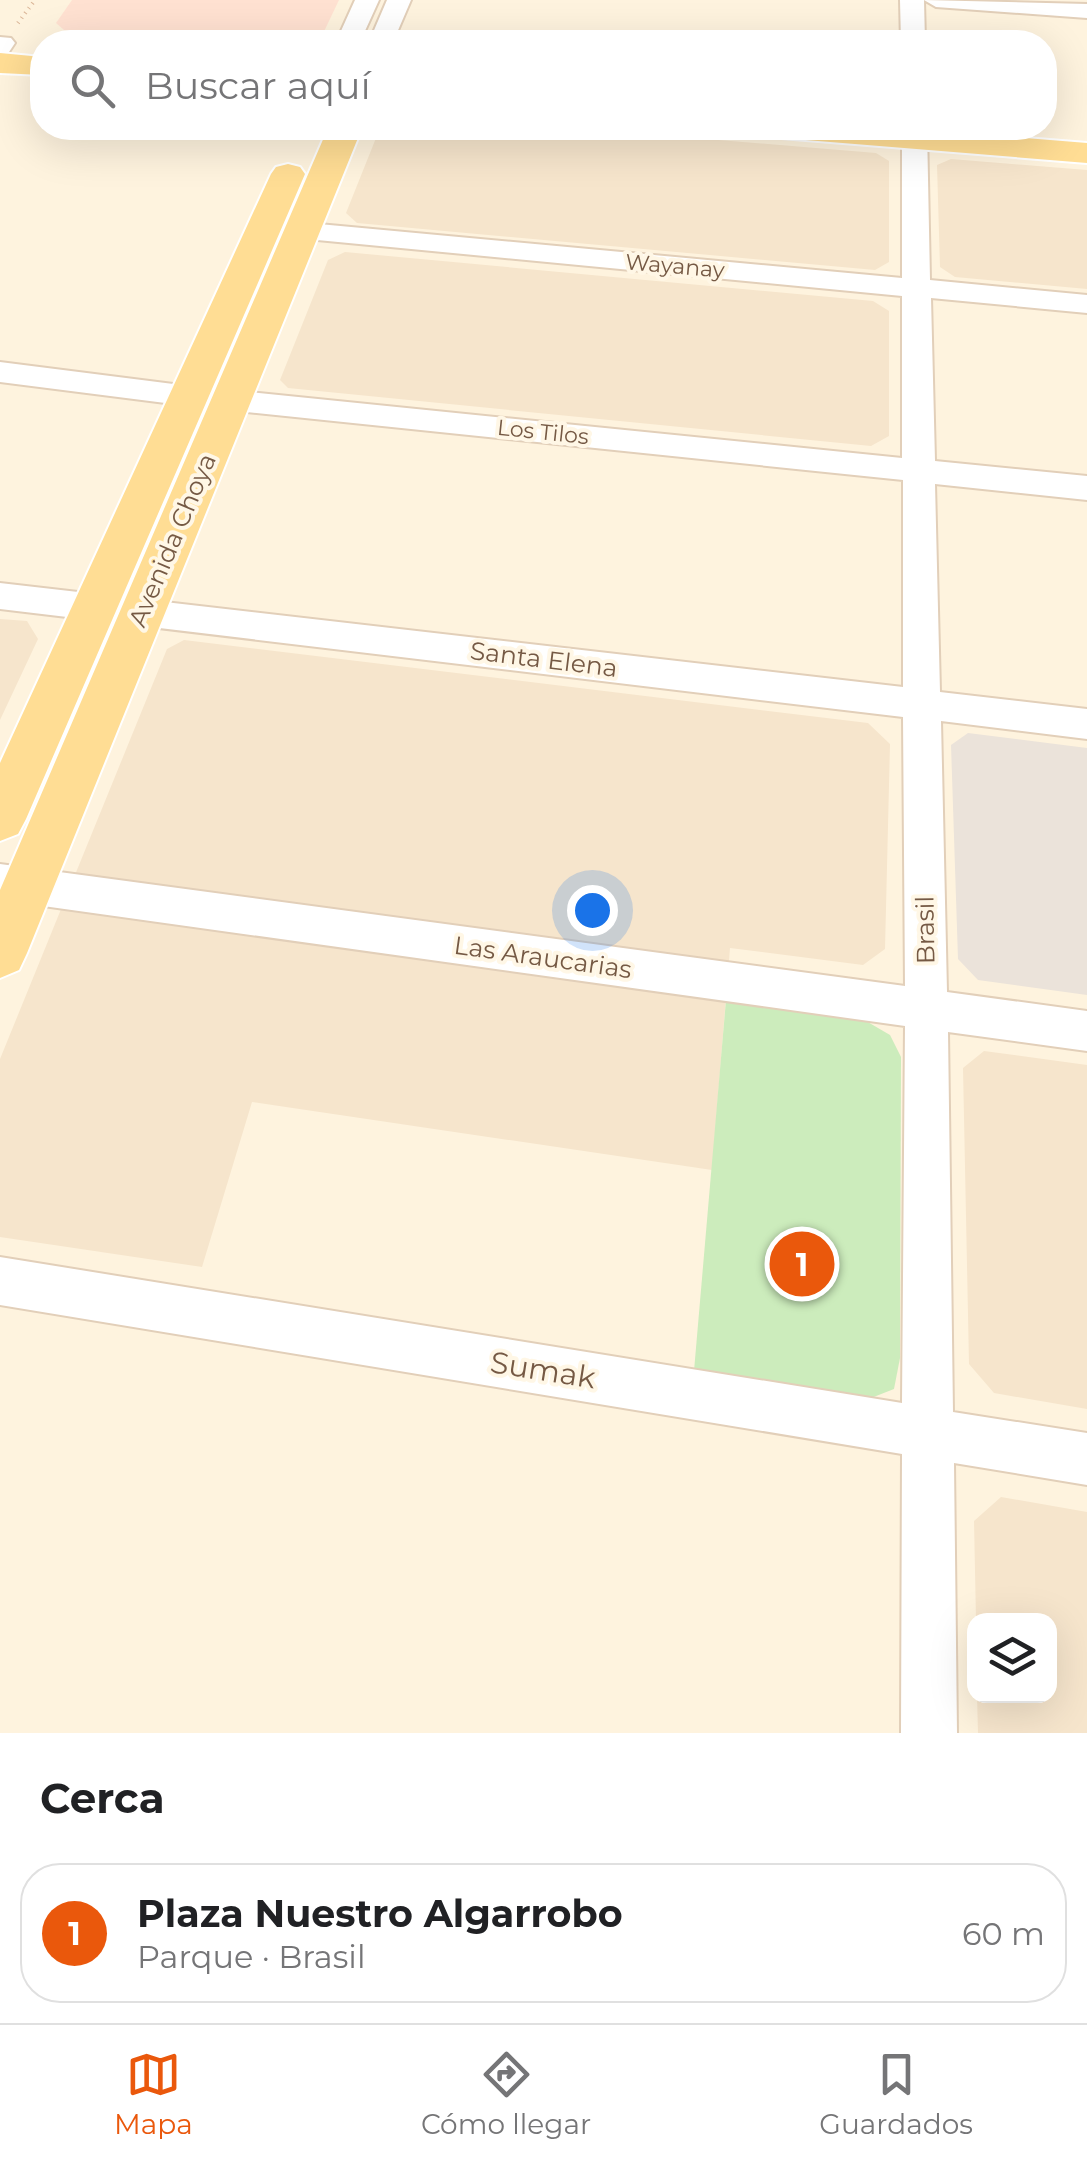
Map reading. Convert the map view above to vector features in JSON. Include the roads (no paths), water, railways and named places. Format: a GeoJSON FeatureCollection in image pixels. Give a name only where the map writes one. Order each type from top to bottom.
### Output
{"type":"FeatureCollection","features":[{"type":"Feature","properties":{"kind":"main road"},"geometry":{"type":"LineString","coordinates":[[1,49],[30,47]]}},
{"type":"Feature","properties":{"kind":"main road"},"geometry":{"type":"LineString","coordinates":[[1,49],[30,61]]}},
{"type":"Feature","properties":{"kind":"main road"},"geometry":{"type":"LineString","coordinates":[[1057,129],[1087,131]]}},
{"type":"Feature","properties":{"kind":"main road","name":"Avenida Choya"},"geometry":{"type":"LineString","coordinates":[[283,229],[306,140]]}},
{"type":"Feature","properties":{"kind":"main road","name":"Avenida Choya"},"geometry":{"type":"LineString","coordinates":[[0,819],[96,605],[210,398],[283,229],[338,140]]}},
{"type":"Feature","properties":{"kind":"main road"},"geometry":{"type":"LineString","coordinates":[[975,140],[1087,153]]}},
{"type":"Feature","properties":{"kind":"main road","name":"Avenida Choya"},"geometry":{"type":"LineString","coordinates":[[0,952],[14,884],[143,610],[210,398]]}},
{"type":"Feature","properties":{"kind":"street"},"geometry":{"type":"LineString","coordinates":[[353,30],[367,0]]}},
{"type":"Feature","properties":{"kind":"street"},"geometry":{"type":"LineString","coordinates":[[385,30],[398,0]]}},
{"type":"Feature","properties":{"kind":"street"},"geometry":{"type":"LineString","coordinates":[[912,0],[913,30]]}},
{"type":"Feature","properties":{"kind":"street"},"geometry":{"type":"LineString","coordinates":[[936,0],[1087,11]]}},
{"type":"Feature","properties":{"kind":"street","name":"Brasil"},"geometry":{"type":"LineString","coordinates":[[915,140],[926,1009],[929,1733]]}},
{"type":"Feature","properties":{"kind":"street","name":"Wayanay"},"geometry":{"type":"LineString","coordinates":[[283,229],[1087,304]]}},
{"type":"Feature","properties":{"kind":"street","name":"Los Tilos"},"geometry":{"type":"LineString","coordinates":[[0,372],[210,398],[1087,488]]}},
{"type":"Feature","properties":{"kind":"street","name":"Santa Elena"},"geometry":{"type":"LineString","coordinates":[[0,596],[1087,724]]}},
{"type":"Feature","properties":{"kind":"street","name":"Las Araucarias"},"geometry":{"type":"LineString","coordinates":[[14,884],[1087,1031]]}},
{"type":"Feature","properties":{"kind":"street","name":"Sumak"},"geometry":{"type":"LineString","coordinates":[[0,1281],[1087,1459]]}},
{"type":"Feature","properties":{"kind":"place","name":"Plaza Nuestro Algarrobo"},"geometry":{"type":"Point","coordinates":[802,1264]}}]}
